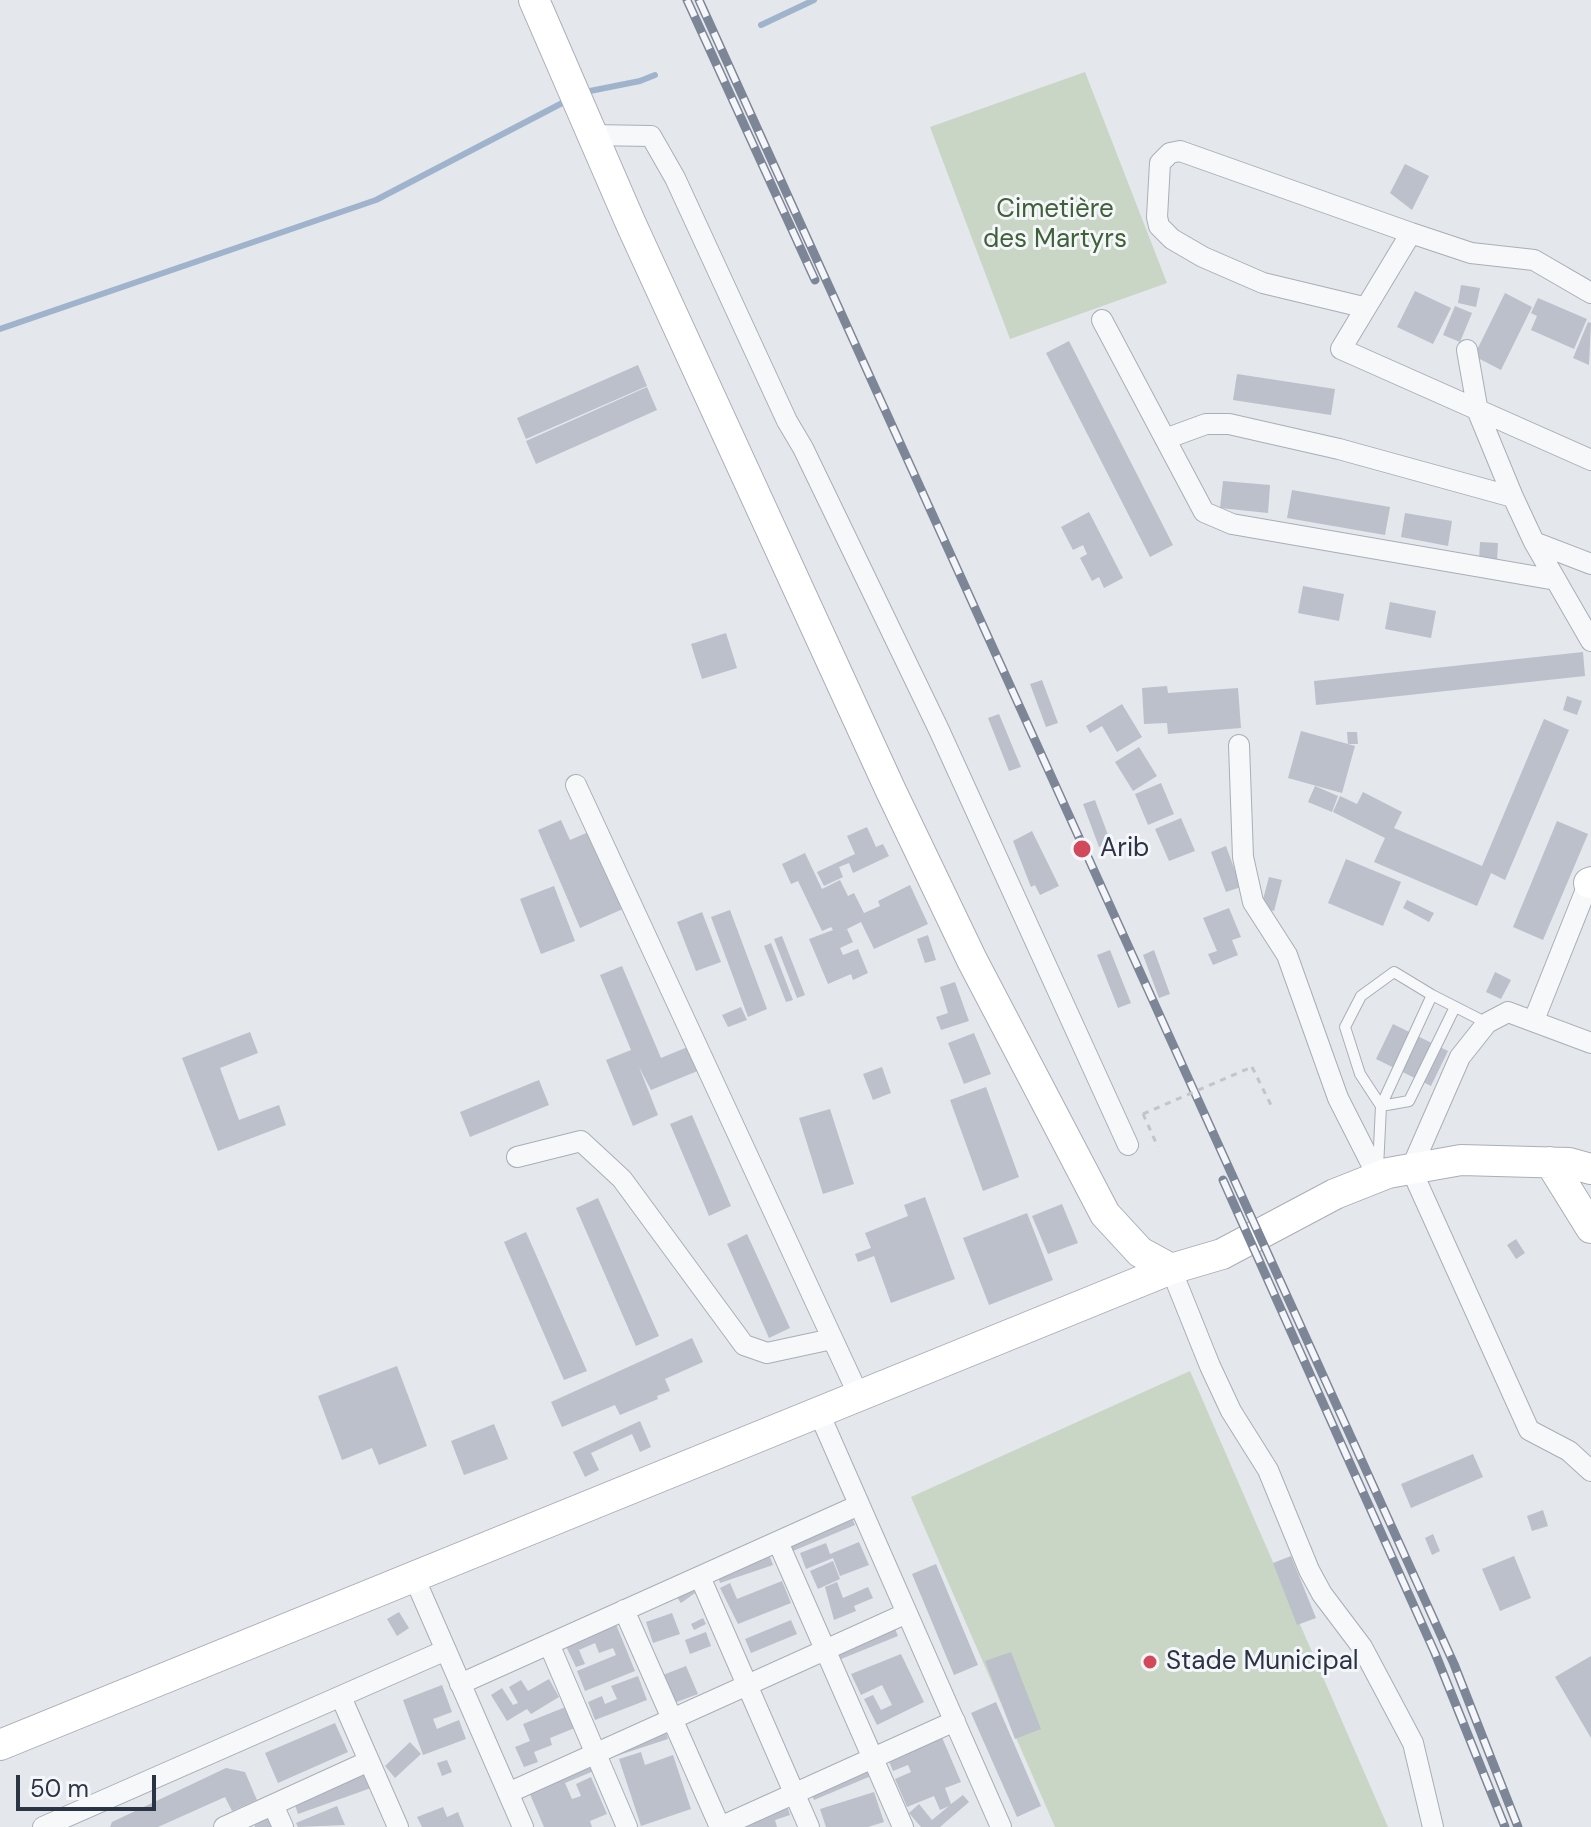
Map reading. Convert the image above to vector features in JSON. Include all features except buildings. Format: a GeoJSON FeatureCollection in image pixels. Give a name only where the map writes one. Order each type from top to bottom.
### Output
{"type":"FeatureCollection","features":[{"type":"Feature","properties":{"kind":"main road"},"geometry":{"type":"LineString","coordinates":[[534,0],[580,110],[972,960],[1105,1214],[1140,1252],[1171,1269]]}},
{"type":"Feature","properties":{"kind":"main road"},"geometry":{"type":"LineString","coordinates":[[0,1745],[1171,1269],[1222,1254],[1335,1194],[1378,1177],[1461,1160],[1550,1162],[1591,1169]]}},
{"type":"Feature","properties":{"kind":"main road"},"geometry":{"type":"LineString","coordinates":[[1550,1162],[1591,1228]]}},
{"type":"Feature","properties":{"kind":"street"},"geometry":{"type":"LineString","coordinates":[[580,110],[651,136],[675,178],[787,421],[939,730],[1128,1145]]}},
{"type":"Feature","properties":{"kind":"street"},"geometry":{"type":"LineString","coordinates":[[1363,307],[1263,283],[1203,257],[1172,239],[1159,226],[1157,217],[1160,163],[1170,153],[1180,151],[1471,253],[1534,260],[1591,293]]}},
{"type":"Feature","properties":{"kind":"street"},"geometry":{"type":"LineString","coordinates":[[1411,233],[1363,307],[1341,349],[1591,460]]}},
{"type":"Feature","properties":{"kind":"street"},"geometry":{"type":"LineString","coordinates":[[1102,320],[1204,512],[1223,521],[1556,580]]}},
{"type":"Feature","properties":{"kind":"street"},"geometry":{"type":"LineString","coordinates":[[1467,350],[1478,412],[1513,497],[1534,542],[1591,641]]}},
{"type":"Feature","properties":{"kind":"street"},"geometry":{"type":"LineString","coordinates":[[1165,439],[1206,424],[1229,424],[1339,449],[1513,497]]}},
{"type":"Feature","properties":{"kind":"street"},"geometry":{"type":"LineString","coordinates":[[1534,542],[1591,564]]}},
{"type":"Feature","properties":{"kind":"street"},"geometry":{"type":"LineString","coordinates":[[1239,745],[1243,857],[1253,902],[1287,955],[1338,1098],[1378,1177]]}},
{"type":"Feature","properties":{"kind":"street"},"geometry":{"type":"LineString","coordinates":[[576,785],[859,1396]]}},
{"type":"Feature","properties":{"kind":"street"},"geometry":{"type":"LineString","coordinates":[[1534,1020],[1590,881]]}},
{"type":"Feature","properties":{"kind":"street"},"geometry":{"type":"LineString","coordinates":[[1591,1043],[1508,1012],[1487,1023],[1460,1057],[1411,1169],[1529,1430],[1569,1451],[1591,1471]]}},
{"type":"Feature","properties":{"kind":"street"},"geometry":{"type":"LineString","coordinates":[[517,1157],[581,1141],[622,1179],[744,1345],[767,1353],[832,1339]]}},
{"type":"Feature","properties":{"kind":"street"},"geometry":{"type":"LineString","coordinates":[[1171,1269],[1210,1366],[1231,1411],[1268,1470],[1309,1570],[1322,1594],[1362,1647],[1413,1743],[1433,1827]]}},
{"type":"Feature","properties":{"kind":"street"},"geometry":{"type":"LineString","coordinates":[[819,1413],[1001,1827]]}},
{"type":"Feature","properties":{"kind":"street"},"geometry":{"type":"LineString","coordinates":[[460,1684],[859,1505]]}},
{"type":"Feature","properties":{"kind":"street"},"geometry":{"type":"LineString","coordinates":[[778,1542],[903,1827]]}},
{"type":"Feature","properties":{"kind":"street"},"geometry":{"type":"LineString","coordinates":[[414,1577],[523,1827]]}},
{"type":"Feature","properties":{"kind":"street"},"geometry":{"type":"LineString","coordinates":[[700,1577],[809,1827]]}},
{"type":"Feature","properties":{"kind":"street"},"geometry":{"type":"LineString","coordinates":[[624,1610],[720,1827],[955,1721]]}},
{"type":"Feature","properties":{"kind":"street"},"geometry":{"type":"LineString","coordinates":[[508,1793],[907,1613]]}},
{"type":"Feature","properties":{"kind":"street"},"geometry":{"type":"LineString","coordinates":[[549,1644],[627,1827]]}},
{"type":"Feature","properties":{"kind":"street"},"geometry":{"type":"LineString","coordinates":[[43,1827],[446,1650]]}},
{"type":"Feature","properties":{"kind":"street"},"geometry":{"type":"LineString","coordinates":[[341,1697],[398,1827]]}},
{"type":"Feature","properties":{"kind":"street"},"geometry":{"type":"LineString","coordinates":[[224,1827],[369,1761]]}},
{"type":"Feature","properties":{"kind":"street"},"geometry":{"type":"LineString","coordinates":[[273,1805],[283,1827]]}},
{"type":"Feature","properties":{"kind":"lane"},"geometry":{"type":"LineString","coordinates":[[1381,1106],[1360,1074],[1345,1027],[1361,996],[1394,972],[1487,1023]]}},
{"type":"Feature","properties":{"kind":"lane"},"geometry":{"type":"LineString","coordinates":[[1378,1177],[1381,1106],[1432,995]]}},
{"type":"Feature","properties":{"kind":"lane"},"geometry":{"type":"LineString","coordinates":[[1381,1106],[1409,1101],[1455,1007]]}},
{"type":"Feature","properties":{"kind":"path"},"geometry":{"type":"LineString","coordinates":[[1158,1147],[1143,1114],[1252,1067],[1271,1105]]}},
{"type":"Feature","properties":{"kind":"green space","name":"Cimetière des Martyrs"},"geometry":{"type":"Polygon","coordinates":[[[1085,72],[1167,283],[1010,339],[930,127],[1085,72]]]}},
{"type":"Feature","properties":{"kind":"green space","name":"Stade Municipal"},"geometry":{"type":"Polygon","coordinates":[[[1190,1371],[1388,1827],[1055,1827],[911,1497],[1190,1371]]]}},
{"type":"Feature","properties":{"kind":"waterway"},"geometry":{"type":"LineString","coordinates":[[761,25],[814,0]]}},
{"type":"Feature","properties":{"kind":"waterway"},"geometry":{"type":"LineString","coordinates":[[585,92],[655,75]]}},
{"type":"Feature","properties":{"kind":"waterway"},"geometry":{"type":"LineString","coordinates":[[0,329],[376,200],[568,100]]}},
{"type":"Feature","properties":{"kind":"railway"},"geometry":{"type":"LineString","coordinates":[[687,0],[815,280]]}},
{"type":"Feature","properties":{"kind":"railway"},"geometry":{"type":"LineString","coordinates":[[699,0],[1454,1664],[1518,1827]]}},
{"type":"Feature","properties":{"kind":"railway"},"geometry":{"type":"LineString","coordinates":[[1223,1180],[1435,1653],[1505,1827]]}},
{"type":"Feature","properties":{"kind":"place","name":"Arib"},"geometry":{"type":"Point","coordinates":[1082,849]}},
{"type":"Feature","properties":{"kind":"place","name":"Stade Municipal"},"geometry":{"type":"Point","coordinates":[1150,1662]}}]}
